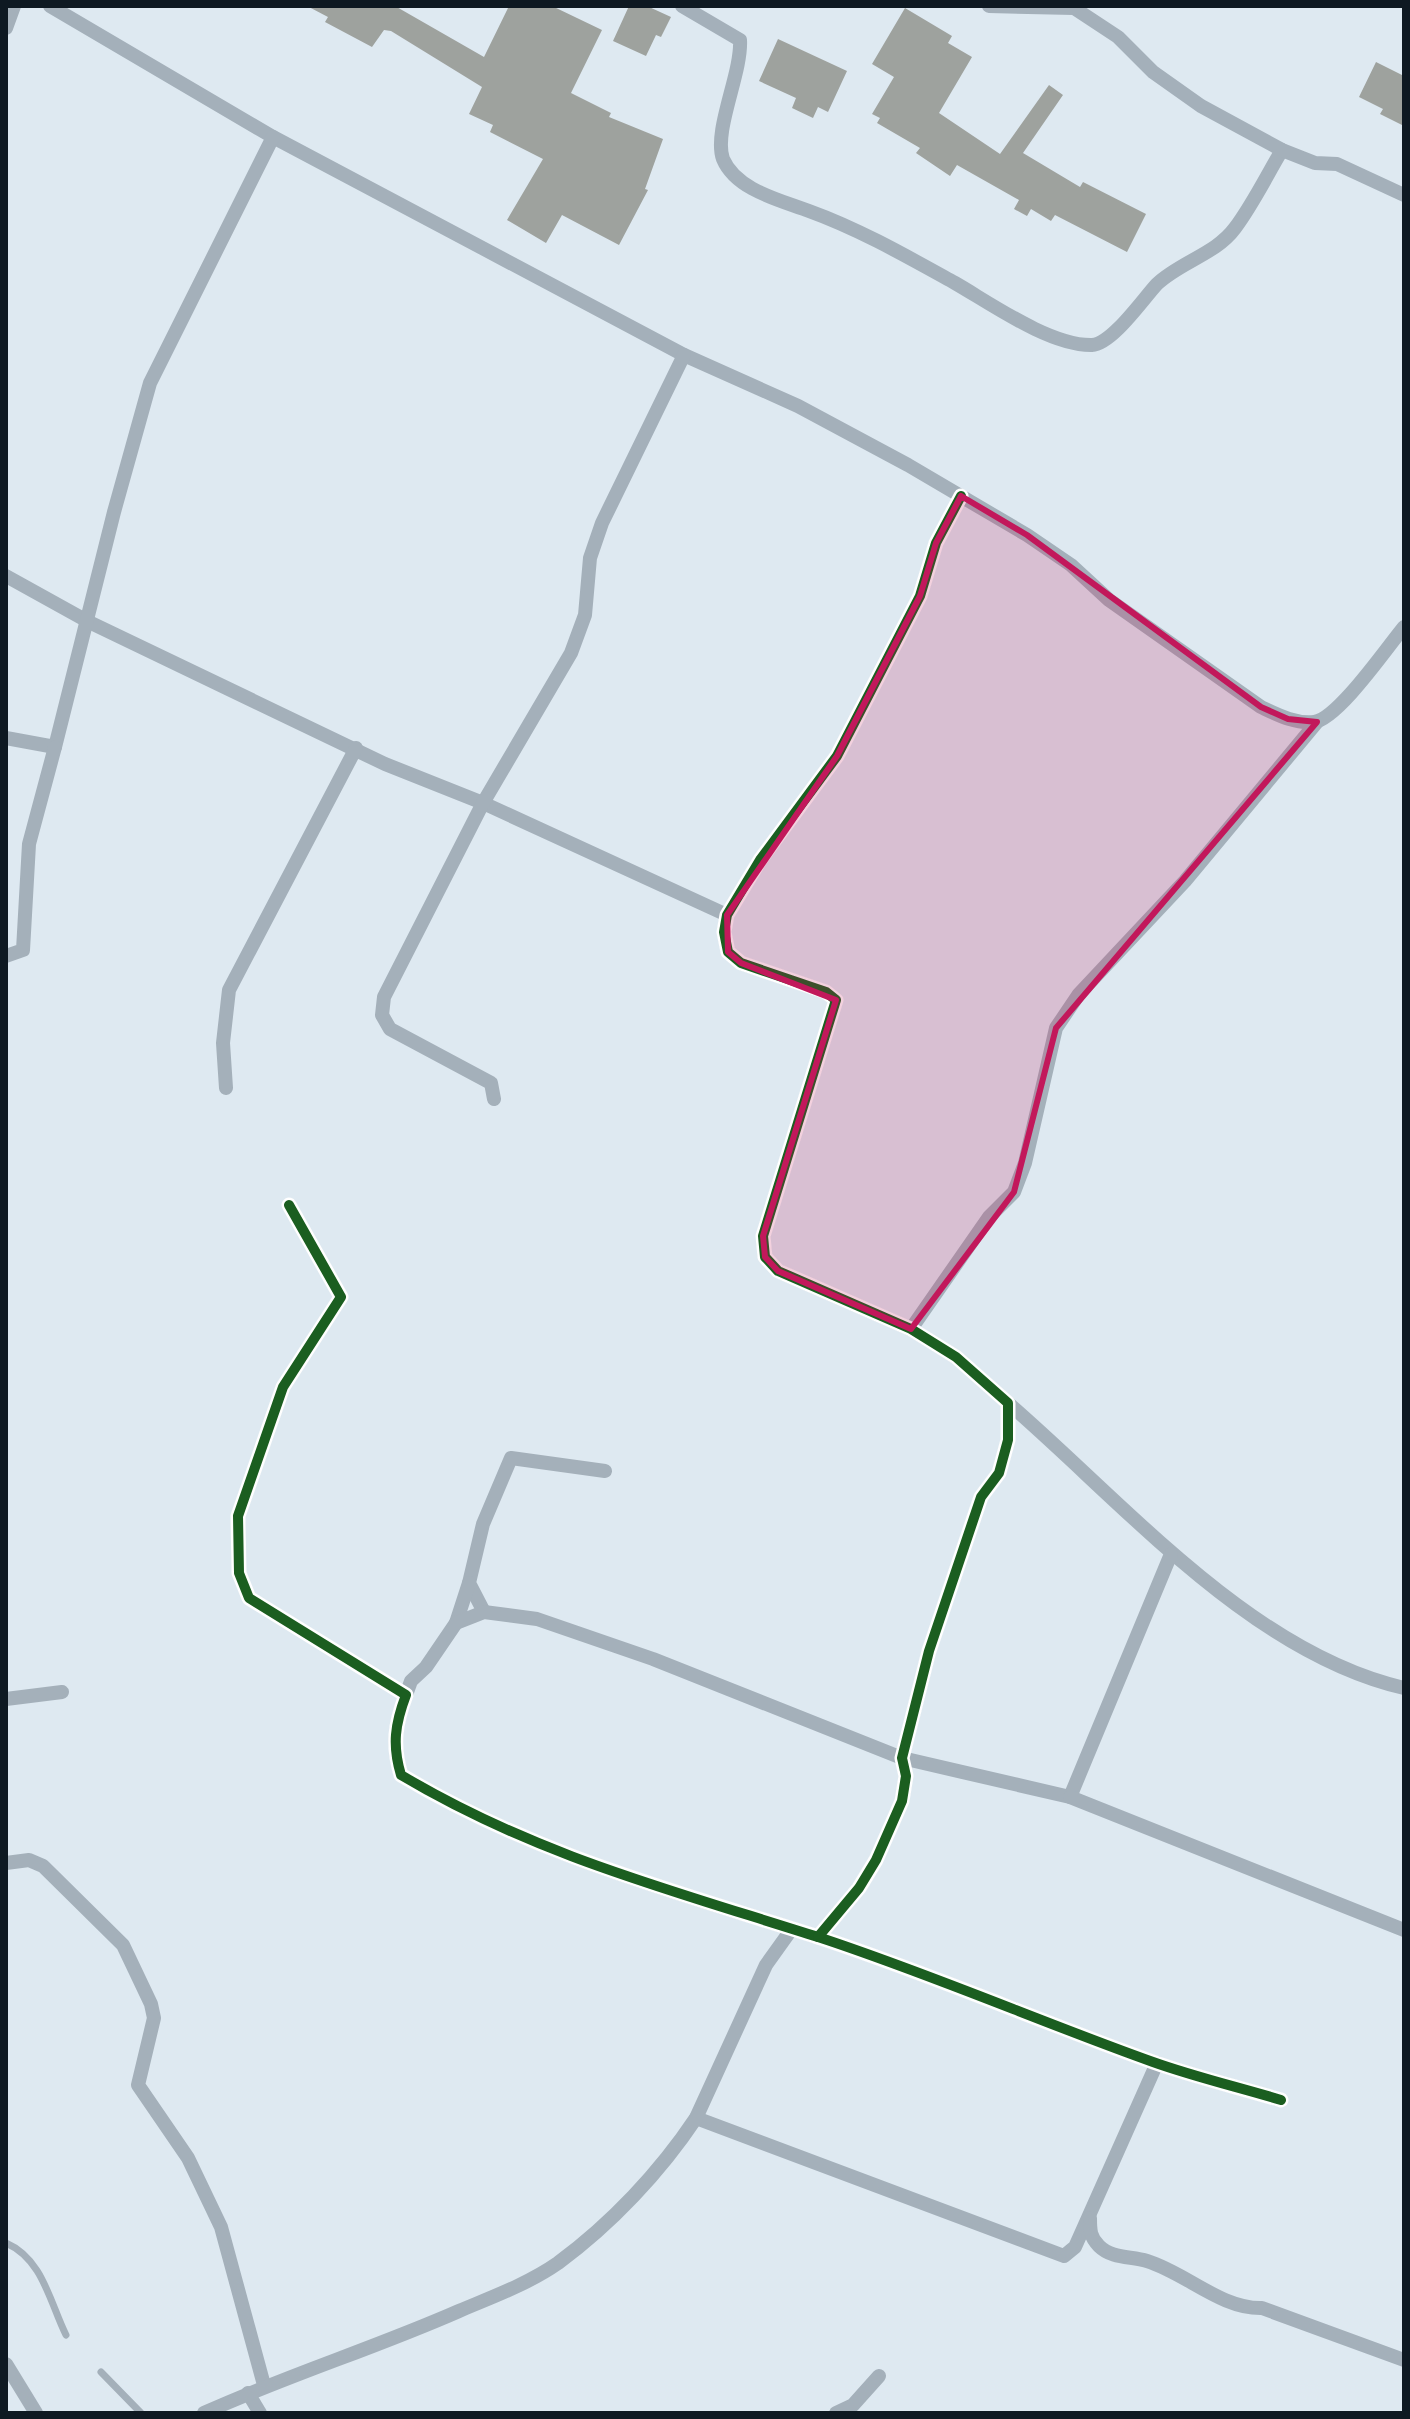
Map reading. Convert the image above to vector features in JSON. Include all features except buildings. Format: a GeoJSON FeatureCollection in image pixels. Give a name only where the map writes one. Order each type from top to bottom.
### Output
{"type":"FeatureCollection","features":[{"type":"Feature","properties":{"kind":"street"},"geometry":{"type":"LineString","coordinates":[[6,28],[14,6]]}},
{"type":"Feature","properties":{"kind":"street"},"geometry":{"type":"LineString","coordinates":[[50,6],[273,137],[684,355],[798,406],[961,496],[1071,565],[1109,600],[1204,663],[1261,707],[1288,719],[1317,722]]}},
{"type":"Feature","properties":{"kind":"street"},"geometry":{"type":"LineString","coordinates":[[682,6],[740,40],[741,57],[726,113],[722,156],[735,178],[904,255],[1055,336],[1093,345],[1110,337],[1160,282],[1224,240],[1235,228],[1282,150]]}},
{"type":"Feature","properties":{"kind":"street"},"geometry":{"type":"LineString","coordinates":[[989,6],[1074,8],[1118,37],[1153,72],[1201,106],[1282,150],[1315,163],[1337,164],[1404,195]]}},
{"type":"Feature","properties":{"kind":"street"},"geometry":{"type":"LineString","coordinates":[[6,956],[23,950],[29,844],[150,383],[273,137]]}},
{"type":"Feature","properties":{"kind":"street"},"geometry":{"type":"LineString","coordinates":[[494,1099],[491,1083],[390,1029],[382,1015],[384,997],[483,803],[571,653],[585,615],[590,558],[602,523],[684,355]]}},
{"type":"Feature","properties":{"kind":"street"},"geometry":{"type":"LineString","coordinates":[[961,496],[936,543],[920,596],[837,756],[760,860],[727,915],[724,932],[728,952],[741,963],[826,992],[836,1000],[763,1236],[765,1257],[778,1271],[911,1329],[956,1357],[1079,1465],[1171,1554],[1226,1598],[1300,1644],[1367,1680],[1404,1688]]}},
{"type":"Feature","properties":{"kind":"street"},"geometry":{"type":"LineString","coordinates":[[6,576],[89,622],[385,764],[483,803],[727,915]]}},
{"type":"Feature","properties":{"kind":"street"},"geometry":{"type":"LineString","coordinates":[[911,1329],[989,1217],[1014,1192],[1025,1163],[1056,1028],[1079,994],[1185,881],[1317,722],[1335,710],[1404,627]]}},
{"type":"Feature","properties":{"kind":"street"},"geometry":{"type":"LineString","coordinates":[[6,738],[55,747]]}},
{"type":"Feature","properties":{"kind":"street"},"geometry":{"type":"LineString","coordinates":[[226,1088],[223,1043],[229,990],[356,748]]}},
{"type":"Feature","properties":{"kind":"street"},"geometry":{"type":"LineString","coordinates":[[289,1205],[341,1297],[283,1387],[238,1516],[239,1573],[249,1598],[406,1695]]}},
{"type":"Feature","properties":{"kind":"street"},"geometry":{"type":"LineString","coordinates":[[818,1937],[859,1888],[876,1860],[902,1801],[906,1776],[902,1758],[943,1609],[981,1497],[999,1473],[1008,1440],[1008,1403]]}},
{"type":"Feature","properties":{"kind":"street"},"geometry":{"type":"LineString","coordinates":[[605,1471],[511,1458],[483,1524],[456,1623],[426,1667],[411,1681],[396,1722],[394,1751],[401,1775],[456,1808],[528,1842],[622,1876],[818,1937],[1157,2063],[1281,2100]]}},
{"type":"Feature","properties":{"kind":"street"},"geometry":{"type":"LineString","coordinates":[[1070,1797],[1171,1554]]}},
{"type":"Feature","properties":{"kind":"street"},"geometry":{"type":"LineString","coordinates":[[469,1583],[484,1612]]}},
{"type":"Feature","properties":{"kind":"street"},"geometry":{"type":"LineString","coordinates":[[456,1623],[484,1612],[537,1619],[902,1758],[1070,1797],[1404,1930]]}},
{"type":"Feature","properties":{"kind":"street"},"geometry":{"type":"LineString","coordinates":[[6,1699],[62,1692]]}},
{"type":"Feature","properties":{"kind":"street"},"geometry":{"type":"LineString","coordinates":[[6,1863],[29,1860],[43,1866],[123,1945],[154,2018],[138,2085],[188,2158],[221,2227],[264,2385]]}},
{"type":"Feature","properties":{"kind":"street"},"geometry":{"type":"LineString","coordinates":[[204,2413],[264,2385],[340,2360],[427,2325],[524,2283],[558,2263],[666,2162],[696,2118],[766,1965],[791,1930]]}},
{"type":"Feature","properties":{"kind":"street"},"geometry":{"type":"LineString","coordinates":[[696,2118],[1055,2255],[1071,2253],[1157,2063]]}},
{"type":"Feature","properties":{"kind":"street"},"geometry":{"type":"LineString","coordinates":[[1090,2213],[1090,2234],[1100,2248],[1119,2256],[1146,2261],[1243,2309],[1262,2308],[1404,2360]]}},
{"type":"Feature","properties":{"kind":"street"},"geometry":{"type":"LineString","coordinates":[[6,2364],[36,2413]]}},
{"type":"Feature","properties":{"kind":"street"},"geometry":{"type":"LineString","coordinates":[[836,2413],[853,2405],[879,2376]]}},
{"type":"Feature","properties":{"kind":"street"},"geometry":{"type":"LineString","coordinates":[[248,2393],[260,2413]]}},
{"type":"Feature","properties":{"kind":"lane"},"geometry":{"type":"LineString","coordinates":[[6,2243],[28,2259],[39,2273],[66,2335]]}},
{"type":"Feature","properties":{"kind":"lane"},"geometry":{"type":"LineString","coordinates":[[101,2372],[141,2413]]}},
{"type":"Feature","properties":{"kind":"highlighted area"},"geometry":{"type":"Polygon","coordinates":[[[961,496],[1027,535],[1261,707],[1288,719],[1317,722],[1056,1028],[1014,1192],[911,1329],[778,1271],[765,1257],[763,1236],[836,1000],[741,963],[728,952],[727,915],[837,756],[920,596],[936,543],[961,496]]]}},
{"type":"Feature","properties":{"kind":"cycle path"},"geometry":{"type":"LineString","coordinates":[[818,1937],[859,1888],[876,1860],[902,1801],[906,1776],[902,1758],[929,1651],[981,1497],[999,1473],[1008,1440],[1008,1403],[956,1357],[911,1329],[778,1271],[765,1257],[763,1236],[836,1000],[826,992],[741,963],[728,952],[724,932],[727,915],[760,860],[837,756],[920,596],[936,543],[961,496]]}},
{"type":"Feature","properties":{"kind":"cycle path"},"geometry":{"type":"LineString","coordinates":[[289,1205],[341,1297],[283,1387],[238,1516],[239,1573],[249,1598],[406,1695],[396,1735],[401,1775],[451,1803],[553,1849],[860,1951],[1153,2062],[1281,2100]]}}]}
